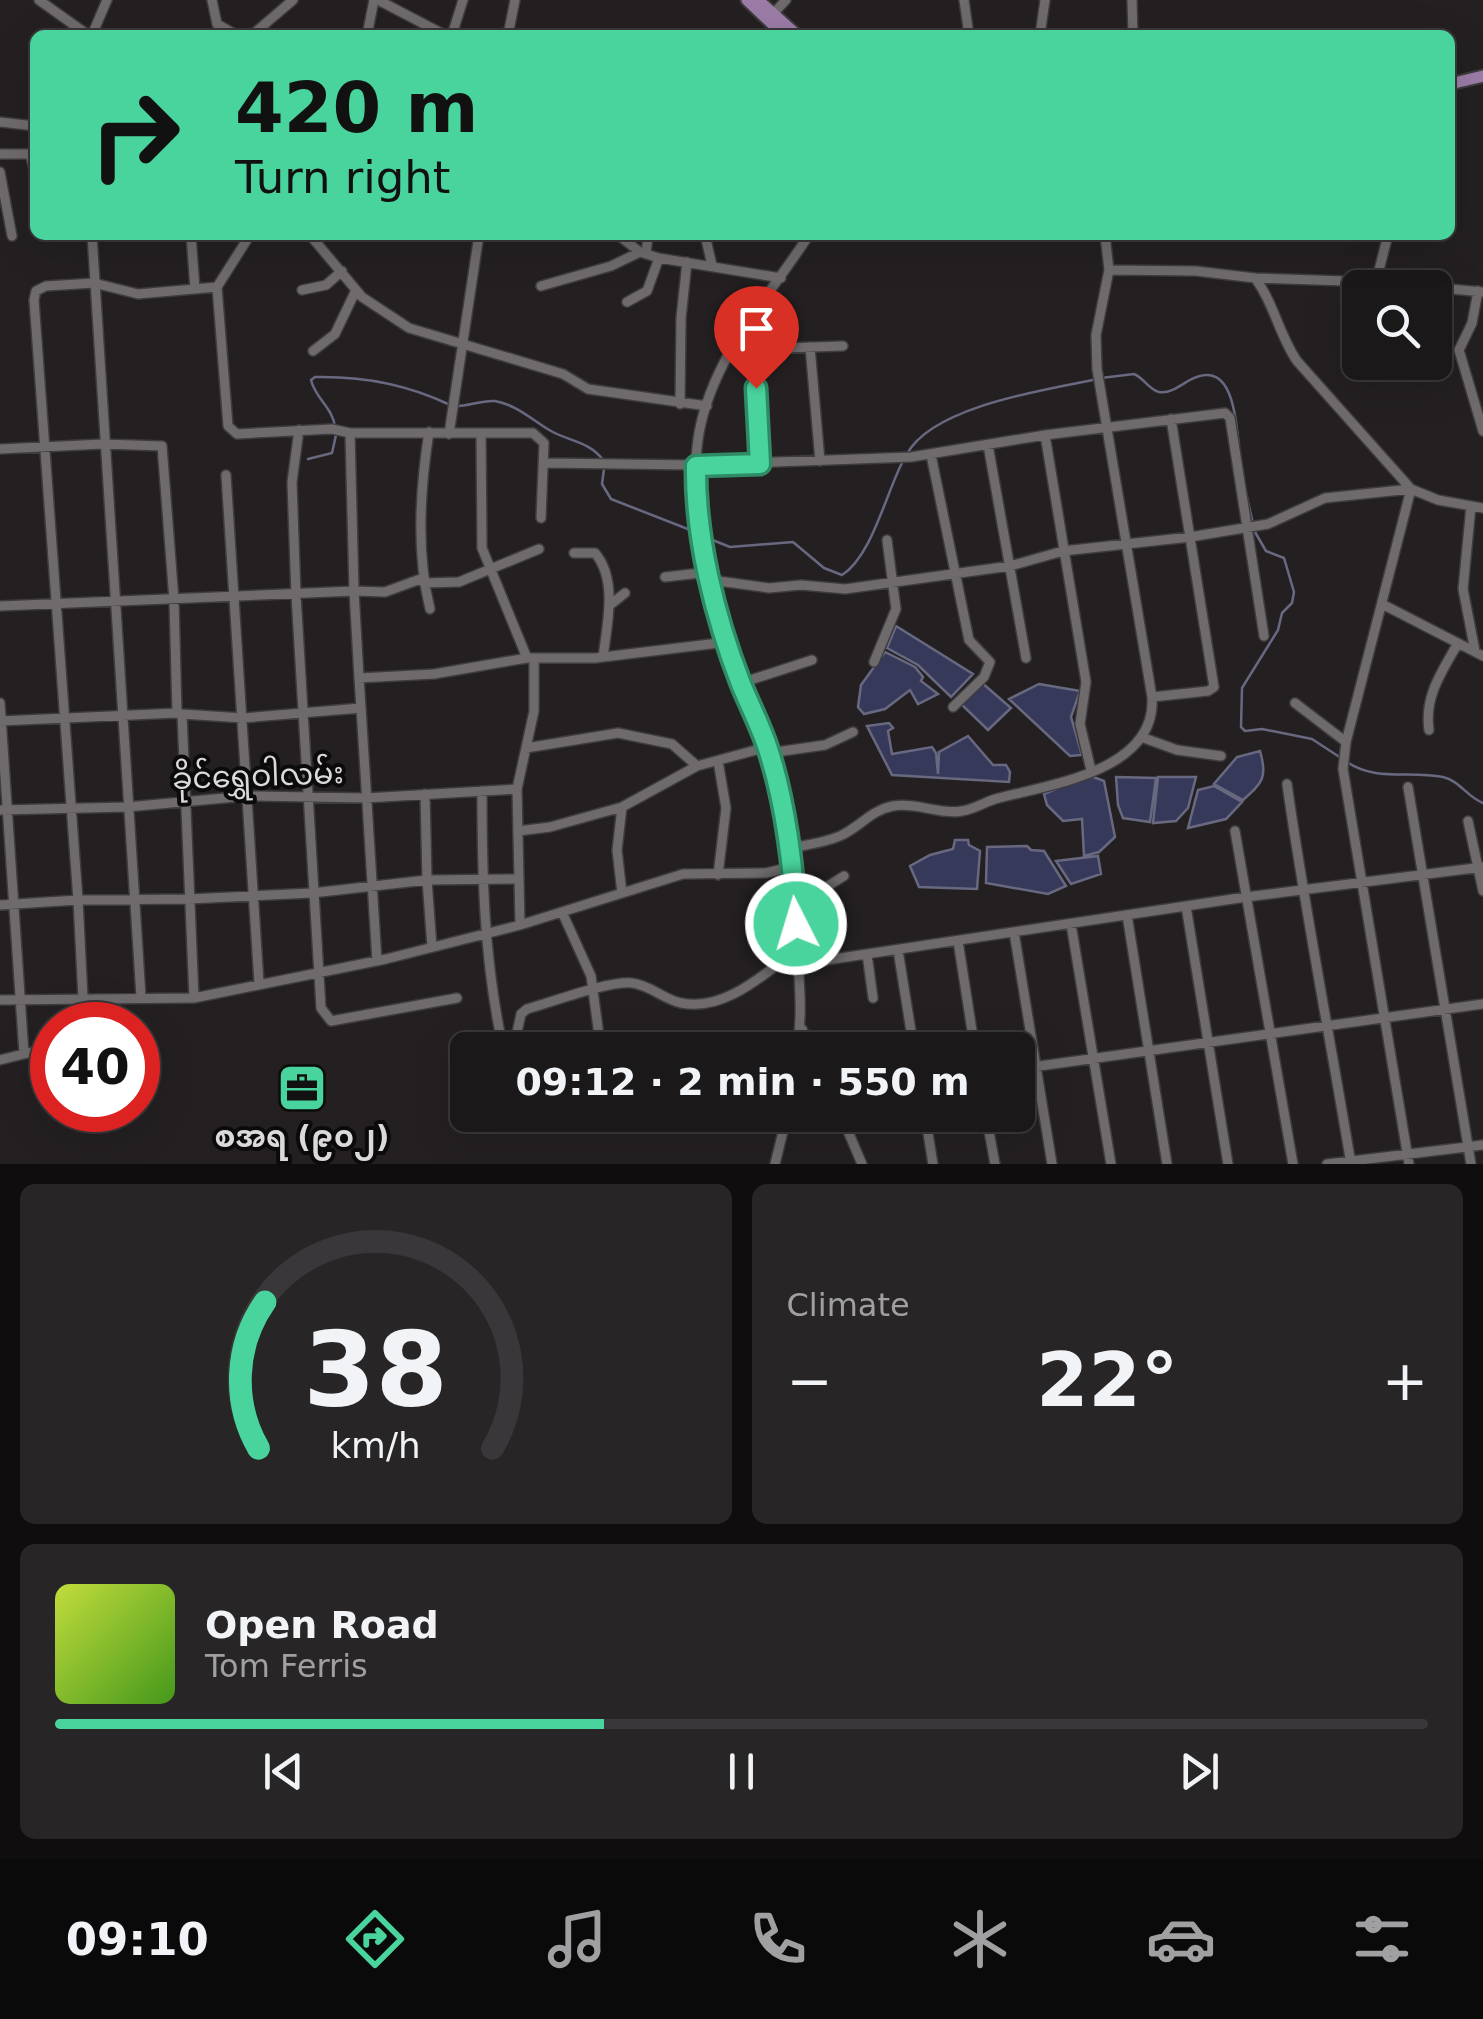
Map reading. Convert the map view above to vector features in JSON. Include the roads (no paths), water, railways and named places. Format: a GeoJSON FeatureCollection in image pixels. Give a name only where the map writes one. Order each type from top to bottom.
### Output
{"type":"FeatureCollection","features":[{"type":"Feature","properties":{"kind":"main road"},"geometry":{"type":"LineString","coordinates":[[746,0],[790,30]]}},
{"type":"Feature","properties":{"kind":"main road"},"geometry":{"type":"LineString","coordinates":[[758,0],[780,30]]}},
{"type":"Feature","properties":{"kind":"main road"},"geometry":{"type":"LineString","coordinates":[[1455,86],[1483,76]]}},
{"type":"Feature","properties":{"kind":"main road"},"geometry":{"type":"LineString","coordinates":[[1455,87],[1483,84]]}},
{"type":"Feature","properties":{"kind":"street"},"geometry":{"type":"LineString","coordinates":[[39,0],[83,30]]}},
{"type":"Feature","properties":{"kind":"street"},"geometry":{"type":"LineString","coordinates":[[92,30],[107,0]]}},
{"type":"Feature","properties":{"kind":"street"},"geometry":{"type":"LineString","coordinates":[[212,0],[217,24],[227,30]]}},
{"type":"Feature","properties":{"kind":"street"},"geometry":{"type":"LineString","coordinates":[[258,30],[293,0]]}},
{"type":"Feature","properties":{"kind":"street"},"geometry":{"type":"LineString","coordinates":[[368,30],[376,0],[392,3],[439,30]]}},
{"type":"Feature","properties":{"kind":"street"},"geometry":{"type":"LineString","coordinates":[[450,30],[462,0]]}},
{"type":"Feature","properties":{"kind":"street"},"geometry":{"type":"LineString","coordinates":[[509,30],[515,0]]}},
{"type":"Feature","properties":{"kind":"street"},"geometry":{"type":"LineString","coordinates":[[770,17],[786,0]]}},
{"type":"Feature","properties":{"kind":"street"},"geometry":{"type":"LineString","coordinates":[[964,0],[968,30]]}},
{"type":"Feature","properties":{"kind":"street"},"geometry":{"type":"LineString","coordinates":[[1041,30],[1044,0]]}},
{"type":"Feature","properties":{"kind":"street"},"geometry":{"type":"LineString","coordinates":[[1132,0],[1133,30]]}},
{"type":"Feature","properties":{"kind":"street"},"geometry":{"type":"LineString","coordinates":[[0,122],[30,125]]}},
{"type":"Feature","properties":{"kind":"street"},"geometry":{"type":"LineString","coordinates":[[0,154],[30,154]]}},
{"type":"Feature","properties":{"kind":"street"},"geometry":{"type":"LineString","coordinates":[[0,172],[12,236]]}},
{"type":"Feature","properties":{"kind":"street"},"geometry":{"type":"LineString","coordinates":[[92,240],[141,997]]}},
{"type":"Feature","properties":{"kind":"street"},"geometry":{"type":"LineString","coordinates":[[191,240],[195,289]]}},
{"type":"Feature","properties":{"kind":"street"},"geometry":{"type":"LineString","coordinates":[[247,240],[217,288],[230,432],[533,433],[544,443],[541,518]]}},
{"type":"Feature","properties":{"kind":"street"},"geometry":{"type":"LineString","coordinates":[[315,240],[356,290],[409,328],[563,374],[588,390],[707,406]]}},
{"type":"Feature","properties":{"kind":"street"},"geometry":{"type":"LineString","coordinates":[[328,252],[329,240]]}},
{"type":"Feature","properties":{"kind":"street"},"geometry":{"type":"LineString","coordinates":[[449,434],[478,240]]}},
{"type":"Feature","properties":{"kind":"street"},"geometry":{"type":"LineString","coordinates":[[625,240],[643,253],[659,258],[781,278]]}},
{"type":"Feature","properties":{"kind":"street"},"geometry":{"type":"LineString","coordinates":[[643,253],[647,240]]}},
{"type":"Feature","properties":{"kind":"street"},"geometry":{"type":"LineString","coordinates":[[706,240],[712,265]]}},
{"type":"Feature","properties":{"kind":"street"},"geometry":{"type":"LineString","coordinates":[[800,1032],[795,898],[782,799],[768,750],[726,642],[704,546],[696,466],[699,431],[724,356],[806,240]]}},
{"type":"Feature","properties":{"kind":"street"},"geometry":{"type":"LineString","coordinates":[[787,849],[842,835],[875,811],[916,804],[964,811],[1091,770],[1127,755],[1144,738],[1153,712],[1152,698],[1098,379],[1096,336],[1109,270],[1106,240]]}},
{"type":"Feature","properties":{"kind":"street"},"geometry":{"type":"LineString","coordinates":[[1379,270],[1387,240]]}},
{"type":"Feature","properties":{"kind":"street"},"geometry":{"type":"LineString","coordinates":[[541,286],[643,253]]}},
{"type":"Feature","properties":{"kind":"street"},"geometry":{"type":"LineString","coordinates":[[627,302],[648,291],[659,258]]}},
{"type":"Feature","properties":{"kind":"street"},"geometry":{"type":"LineString","coordinates":[[680,404],[681,318],[687,262]]}},
{"type":"Feature","properties":{"kind":"street"},"geometry":{"type":"LineString","coordinates":[[1109,270],[1342,281]]}},
{"type":"Feature","properties":{"kind":"street"},"geometry":{"type":"LineString","coordinates":[[302,290],[326,284],[342,271]]}},
{"type":"Feature","properties":{"kind":"street"},"geometry":{"type":"LineString","coordinates":[[1255,278],[1266,292],[1283,340],[1297,361],[1411,489],[1438,500],[1483,508]]}},
{"type":"Feature","properties":{"kind":"street"},"geometry":{"type":"LineString","coordinates":[[83,1002],[34,300],[36,291],[46,286],[94,283],[138,294],[217,288]]}},
{"type":"Feature","properties":{"kind":"street"},"geometry":{"type":"LineString","coordinates":[[1452,289],[1480,292],[1472,323],[1459,350],[1483,431]]}},
{"type":"Feature","properties":{"kind":"street"},"geometry":{"type":"LineString","coordinates":[[313,350],[335,334],[356,290]]}},
{"type":"Feature","properties":{"kind":"street"},"geometry":{"type":"LineString","coordinates":[[742,332],[753,350],[760,464]]}},
{"type":"Feature","properties":{"kind":"street"},"geometry":{"type":"LineString","coordinates":[[753,350],[843,346]]}},
{"type":"Feature","properties":{"kind":"street"},"geometry":{"type":"LineString","coordinates":[[810,347],[820,461]]}},
{"type":"Feature","properties":{"kind":"street"},"geometry":{"type":"LineString","coordinates":[[545,463],[696,466],[906,457],[1171,418],[1228,414],[1251,526],[1264,636]]}},
{"type":"Feature","properties":{"kind":"street"},"geometry":{"type":"LineString","coordinates":[[1152,698],[1214,687],[1171,418]]}},
{"type":"Feature","properties":{"kind":"street"},"geometry":{"type":"LineString","coordinates":[[299,430],[292,482],[296,594],[321,1008],[330,1021],[457,998]]}},
{"type":"Feature","properties":{"kind":"street"},"geometry":{"type":"LineString","coordinates":[[341,430],[377,961]]}},
{"type":"Feature","properties":{"kind":"street"},"geometry":{"type":"LineString","coordinates":[[429,432],[424,464],[423,581],[430,609]]}},
{"type":"Feature","properties":{"kind":"street"},"geometry":{"type":"LineString","coordinates":[[480,433],[482,548],[530,658],[534,711],[517,790],[520,925]]}},
{"type":"Feature","properties":{"kind":"street"},"geometry":{"type":"LineString","coordinates":[[1045,435],[1086,682],[1080,724],[1091,770]]}},
{"type":"Feature","properties":{"kind":"street"},"geometry":{"type":"LineString","coordinates":[[988,445],[1026,658]]}},
{"type":"Feature","properties":{"kind":"street"},"geometry":{"type":"LineString","coordinates":[[0,448],[162,446],[186,802],[194,998]]}},
{"type":"Feature","properties":{"kind":"street"},"geometry":{"type":"LineString","coordinates":[[932,454],[968,640],[987,657],[990,667],[953,706]]}},
{"type":"Feature","properties":{"kind":"street"},"geometry":{"type":"LineString","coordinates":[[226,474],[259,984]]}},
{"type":"Feature","properties":{"kind":"street"},"geometry":{"type":"LineString","coordinates":[[665,577],[710,576],[769,588],[801,585],[844,590],[1010,566],[1063,551],[1190,537],[1251,526],[1325,498],[1411,489]]}},
{"type":"Feature","properties":{"kind":"street"},"geometry":{"type":"LineString","coordinates":[[1408,1159],[1343,754],[1411,489]]}},
{"type":"Feature","properties":{"kind":"street"},"geometry":{"type":"LineString","coordinates":[[1471,506],[1463,589],[1479,653]]}},
{"type":"Feature","properties":{"kind":"street"},"geometry":{"type":"LineString","coordinates":[[874,662],[896,609],[887,540]]}},
{"type":"Feature","properties":{"kind":"street"},"geometry":{"type":"LineString","coordinates":[[0,606],[234,594],[385,592],[423,581],[459,582],[539,549]]}},
{"type":"Feature","properties":{"kind":"street"},"geometry":{"type":"LineString","coordinates":[[574,553],[598,556],[605,571],[610,605],[604,657]]}},
{"type":"Feature","properties":{"kind":"street"},"geometry":{"type":"LineString","coordinates":[[610,605],[626,592]]}},
{"type":"Feature","properties":{"kind":"street"},"geometry":{"type":"LineString","coordinates":[[1382,604],[1479,653]]}},
{"type":"Feature","properties":{"kind":"street"},"geometry":{"type":"LineString","coordinates":[[359,678],[434,674],[530,658],[604,657],[726,642]]}},
{"type":"Feature","properties":{"kind":"street"},"geometry":{"type":"LineString","coordinates":[[1428,730],[1426,711],[1431,691],[1458,643]]}},
{"type":"Feature","properties":{"kind":"street"},"geometry":{"type":"LineString","coordinates":[[741,683],[812,660]]}},
{"type":"Feature","properties":{"kind":"street"},"geometry":{"type":"LineString","coordinates":[[0,702],[4,810],[24,1054]]}},
{"type":"Feature","properties":{"kind":"street"},"geometry":{"type":"LineString","coordinates":[[1295,703],[1346,742]]}},
{"type":"Feature","properties":{"kind":"street"},"geometry":{"type":"LineString","coordinates":[[1,721],[180,714],[243,718],[361,708]]}},
{"type":"Feature","properties":{"kind":"street"},"geometry":{"type":"LineString","coordinates":[[518,831],[550,827],[622,807],[698,766],[718,760],[768,750],[824,746],[854,732]]}},
{"type":"Feature","properties":{"kind":"street"},"geometry":{"type":"LineString","coordinates":[[526,748],[618,733],[672,744],[698,766]]}},
{"type":"Feature","properties":{"kind":"street"},"geometry":{"type":"LineString","coordinates":[[1144,738],[1177,750],[1220,756]]}},
{"type":"Feature","properties":{"kind":"street"},"geometry":{"type":"LineString","coordinates":[[718,760],[726,808],[718,875]]}},
{"type":"Feature","properties":{"kind":"street"},"geometry":{"type":"LineString","coordinates":[[1287,784],[1350,1162]]}},
{"type":"Feature","properties":{"kind":"street"},"geometry":{"type":"LineString","coordinates":[[1408,786],[1471,1164]]}},
{"type":"Feature","properties":{"kind":"street","name":"ခိုင်ရွှေဝါလမ်း"},"geometry":{"type":"LineString","coordinates":[[4,810],[127,807],[247,796],[366,798],[517,790]]}},
{"type":"Feature","properties":{"kind":"street"},"geometry":{"type":"LineString","coordinates":[[482,791],[482,880],[490,985],[500,1032]]}},
{"type":"Feature","properties":{"kind":"street"},"geometry":{"type":"LineString","coordinates":[[425,794],[432,947]]}},
{"type":"Feature","properties":{"kind":"street"},"geometry":{"type":"LineString","coordinates":[[622,807],[616,865],[622,894]]}},
{"type":"Feature","properties":{"kind":"street"},"geometry":{"type":"LineString","coordinates":[[1468,822],[1481,867],[1483,891]]}},
{"type":"Feature","properties":{"kind":"street"},"geometry":{"type":"LineString","coordinates":[[1235,831],[1293,1164]]}},
{"type":"Feature","properties":{"kind":"street"},"geometry":{"type":"LineString","coordinates":[[800,964],[1246,897],[1481,867]]}},
{"type":"Feature","properties":{"kind":"street"},"geometry":{"type":"LineString","coordinates":[[0,1000],[194,998],[377,961],[486,934],[683,874],[766,873],[791,868]]}},
{"type":"Feature","properties":{"kind":"street"},"geometry":{"type":"LineString","coordinates":[[795,898],[823,889],[844,876]]}},
{"type":"Feature","properties":{"kind":"street"},"geometry":{"type":"LineString","coordinates":[[0,905],[312,893],[427,880],[519,880]]}},
{"type":"Feature","properties":{"kind":"street"},"geometry":{"type":"LineString","coordinates":[[1186,906],[1228,1164]]}},
{"type":"Feature","properties":{"kind":"street"},"geometry":{"type":"LineString","coordinates":[[562,912],[592,976],[599,1032]]}},
{"type":"Feature","properties":{"kind":"street"},"geometry":{"type":"LineString","coordinates":[[1127,915],[1167,1164]]}},
{"type":"Feature","properties":{"kind":"street"},"geometry":{"type":"LineString","coordinates":[[1071,924],[1111,1164]]}},
{"type":"Feature","properties":{"kind":"street"},"geometry":{"type":"LineString","coordinates":[[1014,932],[1030,1032]]}},
{"type":"Feature","properties":{"kind":"street"},"geometry":{"type":"LineString","coordinates":[[958,941],[973,1032]]}},
{"type":"Feature","properties":{"kind":"street"},"geometry":{"type":"LineString","coordinates":[[517,1032],[521,1014],[527,1009],[631,983],[661,992],[680,1003],[702,1003],[735,994],[797,950]]}},
{"type":"Feature","properties":{"kind":"street"},"geometry":{"type":"LineString","coordinates":[[898,950],[911,1032]]}},
{"type":"Feature","properties":{"kind":"street"},"geometry":{"type":"LineString","coordinates":[[868,954],[874,998]]}},
{"type":"Feature","properties":{"kind":"street"},"geometry":{"type":"LineString","coordinates":[[1052,1164],[1035,1066],[1483,1004]]}},
{"type":"Feature","properties":{"kind":"street"},"geometry":{"type":"LineString","coordinates":[[0,1060],[30,1053]]}},
{"type":"Feature","properties":{"kind":"street"},"geometry":{"type":"LineString","coordinates":[[776,1164],[783,1132]]}},
{"type":"Feature","properties":{"kind":"street"},"geometry":{"type":"LineString","coordinates":[[848,1132],[862,1164]]}},
{"type":"Feature","properties":{"kind":"street"},"geometry":{"type":"LineString","coordinates":[[927,1132],[933,1164]]}},
{"type":"Feature","properties":{"kind":"street"},"geometry":{"type":"LineString","coordinates":[[989,1132],[994,1164]]}},
{"type":"Feature","properties":{"kind":"street"},"geometry":{"type":"LineString","coordinates":[[1327,1164],[1408,1159],[1483,1145]]}},
{"type":"Feature","properties":{"kind":"water"},"geometry":{"type":"Polygon","coordinates":[[[896,626],[973,674],[951,697],[918,665],[887,648],[896,626]]]}},
{"type":"Feature","properties":{"kind":"water"},"geometry":{"type":"Polygon","coordinates":[[[885,652],[915,667],[923,677],[921,681],[938,694],[918,704],[910,690],[885,709],[864,714],[858,707],[861,685],[885,652]]]}},
{"type":"Feature","properties":{"kind":"water"},"geometry":{"type":"Polygon","coordinates":[[[981,682],[1011,708],[988,730],[961,704],[981,682]]]}},
{"type":"Feature","properties":{"kind":"water"},"geometry":{"type":"Polygon","coordinates":[[[1039,684],[1080,691],[1071,717],[1082,755],[1070,756],[1009,699],[1039,684]]]}},
{"type":"Feature","properties":{"kind":"water"},"geometry":{"type":"Polygon","coordinates":[[[889,723],[893,728],[888,731],[892,754],[932,747],[938,774],[939,752],[968,736],[993,765],[1006,765],[1009,782],[892,775],[867,726],[889,723]]]}},
{"type":"Feature","properties":{"kind":"water"},"geometry":{"type":"Polygon","coordinates":[[[1260,751],[1262,779],[1243,800],[1214,784],[1237,757],[1260,751]]]}},
{"type":"Feature","properties":{"kind":"water"},"geometry":{"type":"Polygon","coordinates":[[[1088,775],[1104,781],[1115,837],[1099,852],[1084,856],[1082,819],[1063,821],[1047,805],[1044,794],[1088,775]]]}},
{"type":"Feature","properties":{"kind":"water"},"geometry":{"type":"Polygon","coordinates":[[[1116,777],[1156,778],[1150,822],[1123,818],[1116,777]]]}},
{"type":"Feature","properties":{"kind":"water"},"geometry":{"type":"Polygon","coordinates":[[[1158,777],[1196,777],[1188,808],[1176,821],[1153,823],[1158,777]]]}},
{"type":"Feature","properties":{"kind":"water"},"geometry":{"type":"Polygon","coordinates":[[[1214,786],[1242,802],[1226,819],[1188,828],[1198,790],[1214,786]]]}},
{"type":"Feature","properties":{"kind":"water"},"geometry":{"type":"Polygon","coordinates":[[[955,840],[968,840],[969,845],[980,851],[977,889],[919,887],[910,866],[953,849],[955,840]]]}},
{"type":"Feature","properties":{"kind":"water"},"geometry":{"type":"Polygon","coordinates":[[[1027,846],[1044,851],[1066,886],[1048,894],[986,883],[987,847],[1027,846]]]}},
{"type":"Feature","properties":{"kind":"water"},"geometry":{"type":"Polygon","coordinates":[[[1098,856],[1101,874],[1071,884],[1056,861],[1098,856]]]}},
{"type":"Feature","properties":{"kind":"waterway"},"geometry":{"type":"LineString","coordinates":[[1101,378],[1134,374],[1152,389],[1163,392],[1203,375],[1214,377],[1229,393],[1239,445]]}},
{"type":"Feature","properties":{"kind":"waterway"},"geometry":{"type":"LineString","coordinates":[[335,427],[313,386],[311,380],[315,377],[383,383],[448,404]]}},
{"type":"Feature","properties":{"kind":"waterway"},"geometry":{"type":"LineString","coordinates":[[907,454],[920,438],[964,413],[1019,395],[1093,380]]}},
{"type":"Feature","properties":{"kind":"waterway"},"geometry":{"type":"LineString","coordinates":[[456,406],[503,403],[586,446],[604,461]]}},
{"type":"Feature","properties":{"kind":"waterway"},"geometry":{"type":"LineString","coordinates":[[308,459],[332,453],[336,435]]}},
{"type":"Feature","properties":{"kind":"waterway"},"geometry":{"type":"LineString","coordinates":[[705,537],[730,547],[793,542],[824,568],[842,575],[862,554],[903,461]]}},
{"type":"Feature","properties":{"kind":"waterway"},"geometry":{"type":"LineString","coordinates":[[604,469],[602,484],[611,499],[698,533]]}},
{"type":"Feature","properties":{"kind":"waterway"},"geometry":{"type":"LineString","coordinates":[[1246,493],[1253,524]]}},
{"type":"Feature","properties":{"kind":"waterway"},"geometry":{"type":"LineString","coordinates":[[1255,532],[1266,551],[1284,558],[1294,592],[1278,630],[1242,688],[1241,727],[1245,731],[1262,729],[1312,739],[1341,758]]}},
{"type":"Feature","properties":{"kind":"waterway"},"geometry":{"type":"LineString","coordinates":[[1347,762],[1381,774],[1443,777],[1483,803]]}},
{"type":"Feature","properties":{"kind":"place","name":"စအရ (၉၀၂)"},"geometry":{"type":"Point","coordinates":[302,1088]}}]}
